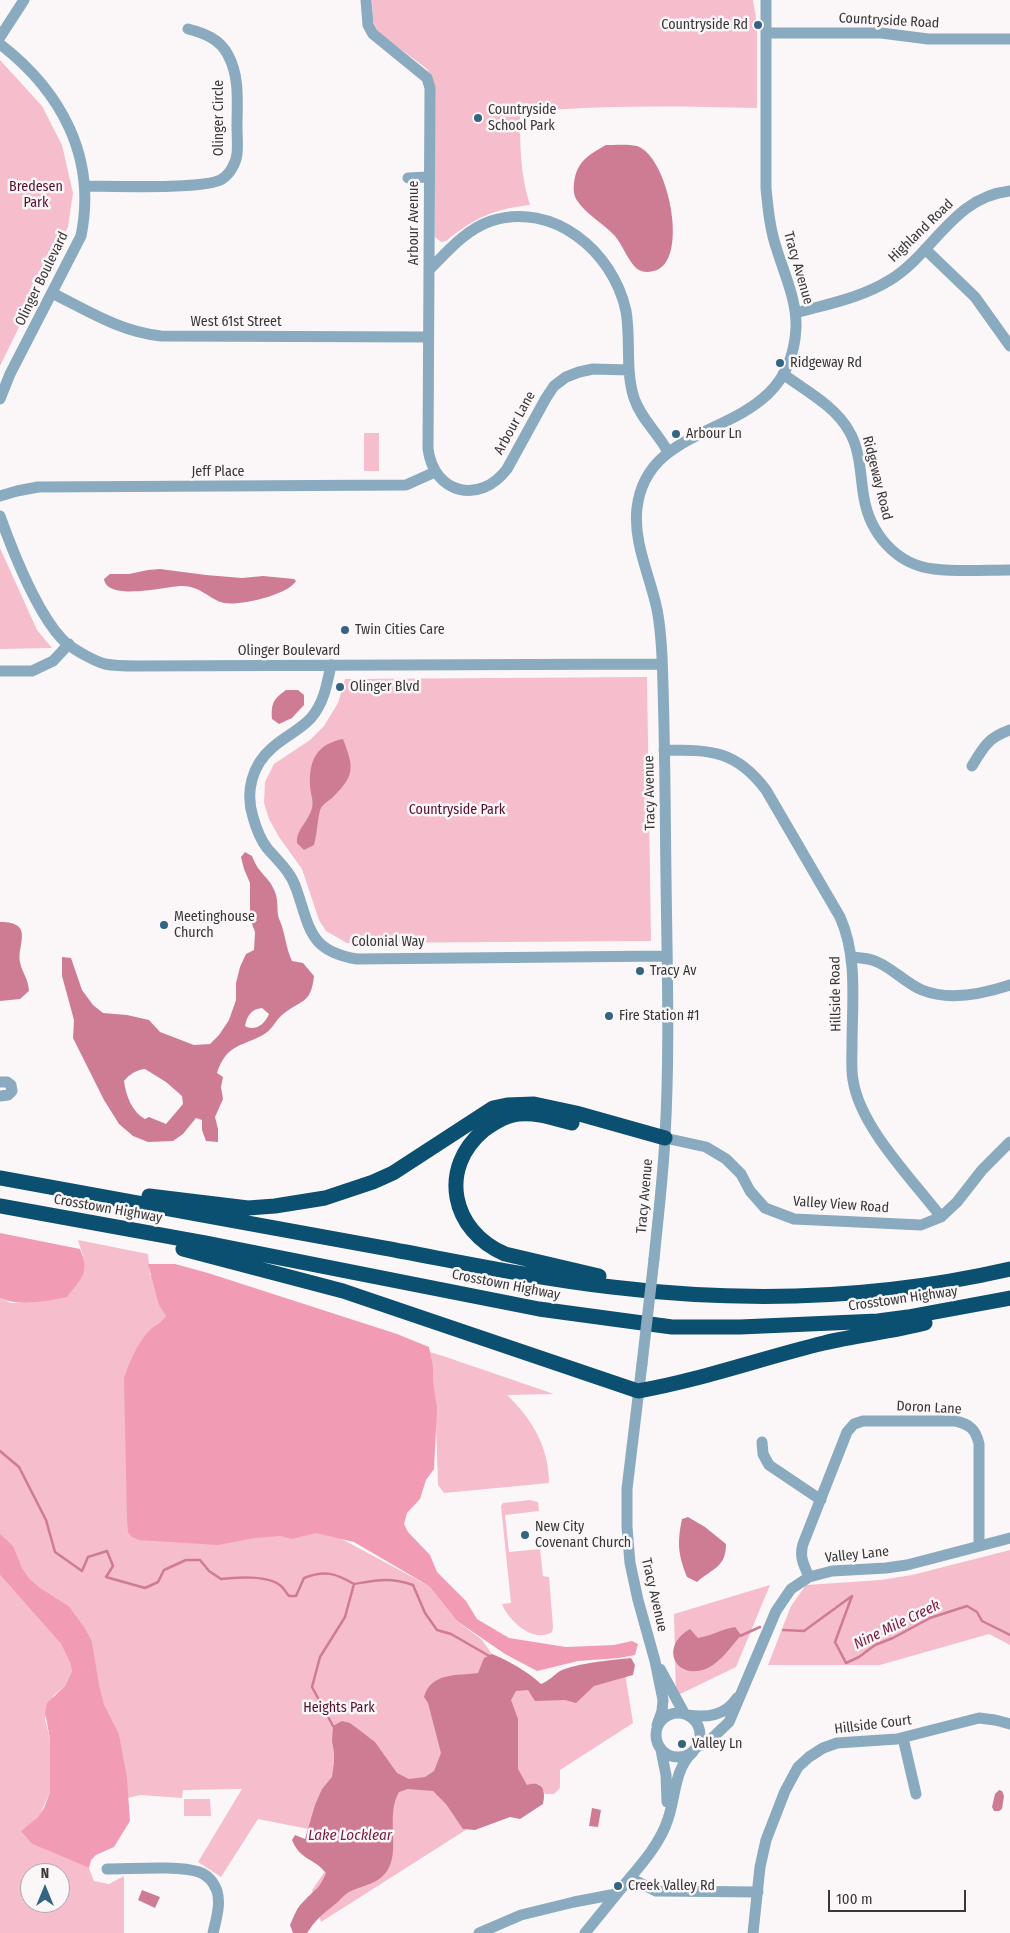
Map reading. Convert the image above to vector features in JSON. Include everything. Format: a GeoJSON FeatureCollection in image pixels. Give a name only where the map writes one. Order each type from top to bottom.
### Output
{"type":"FeatureCollection","features":[{"type":"Feature","properties":{"kind":"highway"},"geometry":{"type":"LineString","coordinates":[[26,1183],[99,1189],[248,1208],[325,1198],[380,1179],[441,1143],[492,1108],[507,1105],[534,1104],[665,1138]]}},
{"type":"Feature","properties":{"kind":"highway"},"geometry":{"type":"LineString","coordinates":[[665,1138],[637,1137],[528,1114],[507,1117],[496,1121],[476,1137],[464,1153],[458,1165],[456,1182],[460,1211],[481,1241],[505,1254],[591,1275],[742,1296]]}},
{"type":"Feature","properties":{"kind":"highway","name":"Crosstown Highway"},"geometry":{"type":"LineString","coordinates":[[0,1178],[571,1282],[663,1293],[788,1296],[886,1290],[1010,1269]]}},
{"type":"Feature","properties":{"kind":"highway","name":"Crosstown Highway"},"geometry":{"type":"LineString","coordinates":[[0,1206],[539,1309],[672,1326],[740,1328],[878,1321],[1010,1299]]}},
{"type":"Feature","properties":{"kind":"highway"},"geometry":{"type":"LineString","coordinates":[[95,1223],[162,1243],[343,1291],[638,1391],[666,1386],[824,1343],[898,1330],[1010,1299]]}},
{"type":"Feature","properties":{"kind":"street"},"geometry":{"type":"LineString","coordinates":[[0,37],[24,0]]}},
{"type":"Feature","properties":{"kind":"street","name":"Arbour Avenue"},"geometry":{"type":"LineString","coordinates":[[366,0],[368,25],[373,34],[427,78],[430,88],[428,177],[428,449],[430,461],[435,472]]}},
{"type":"Feature","properties":{"kind":"street","name":"Tracy Avenue"},"geometry":{"type":"LineString","coordinates":[[657,1725],[663,1701],[655,1661],[630,1563],[627,1527],[627,1489],[654,1259],[665,1138],[667,956],[660,632],[656,606],[636,525],[637,507],[642,489],[650,472],[668,452],[693,436],[752,408],[766,397],[784,374],[793,348],[796,313],[771,231],[766,188],[766,0]]}},
{"type":"Feature","properties":{"kind":"street","name":"Olinger Circle"},"geometry":{"type":"LineString","coordinates":[[85,186],[203,185],[222,179],[229,172],[237,154],[237,96],[234,67],[228,54],[220,44],[211,37],[188,29]]}},
{"type":"Feature","properties":{"kind":"street","name":"Countryside Road"},"geometry":{"type":"LineString","coordinates":[[767,33],[881,33],[928,39],[1010,39]]}},
{"type":"Feature","properties":{"kind":"street","name":"Olinger Boulevard"},"geometry":{"type":"LineString","coordinates":[[0,44],[22,61],[40,80],[56,102],[68,124],[77,150],[85,186],[85,216],[81,236],[10,374],[0,399]]}},
{"type":"Feature","properties":{"kind":"street"},"geometry":{"type":"LineString","coordinates":[[408,178],[428,177]]}},
{"type":"Feature","properties":{"kind":"street","name":"Highland Road"},"geometry":{"type":"LineString","coordinates":[[796,313],[871,290],[909,266],[960,212],[974,202],[990,195],[1010,191]]}},
{"type":"Feature","properties":{"kind":"street"},"geometry":{"type":"LineString","coordinates":[[429,270],[458,241],[473,230],[490,222],[508,217],[546,220],[563,227],[581,239],[610,271],[619,291],[626,311],[629,370],[635,399],[641,414],[668,452]]}},
{"type":"Feature","properties":{"kind":"street"},"geometry":{"type":"LineString","coordinates":[[925,250],[975,297],[1010,346]]}},
{"type":"Feature","properties":{"kind":"street","name":"West 61st Street"},"geometry":{"type":"LineString","coordinates":[[52,293],[112,324],[145,335],[428,337]]}},
{"type":"Feature","properties":{"kind":"street","name":"Arbour Lane"},"geometry":{"type":"LineString","coordinates":[[435,472],[443,482],[460,489],[478,490],[489,486],[499,479],[507,469],[554,386],[566,377],[593,369],[629,370]]}},
{"type":"Feature","properties":{"kind":"street","name":"Ridgeway Road"},"geometry":{"type":"LineString","coordinates":[[784,374],[829,408],[841,419],[850,432],[856,447],[868,516],[876,532],[886,545],[900,556],[932,569],[1010,570]]}},
{"type":"Feature","properties":{"kind":"street","name":"Jeff Place"},"geometry":{"type":"LineString","coordinates":[[0,496],[38,487],[391,486],[406,485],[435,472]]}},
{"type":"Feature","properties":{"kind":"street","name":"Olinger Boulevard"},"geometry":{"type":"LineString","coordinates":[[0,516],[36,599],[51,625],[64,641],[83,654],[105,664],[136,666],[662,664]]}},
{"type":"Feature","properties":{"kind":"street"},"geometry":{"type":"LineString","coordinates":[[0,671],[32,671],[53,661],[69,644]]}},
{"type":"Feature","properties":{"kind":"street","name":"Colonial Way"},"geometry":{"type":"LineString","coordinates":[[331,665],[324,695],[318,708],[310,719],[262,758],[254,770],[250,783],[249,797],[258,831],[266,846],[288,871],[295,884],[309,930],[318,942],[330,951],[357,959],[667,956]]}},
{"type":"Feature","properties":{"kind":"street"},"geometry":{"type":"LineString","coordinates":[[972,766],[985,743],[994,736],[1010,730]]}},
{"type":"Feature","properties":{"kind":"street","name":"Hillside Road"},"geometry":{"type":"LineString","coordinates":[[664,750],[712,751],[729,757],[744,765],[766,790],[840,917],[847,933],[852,957],[852,1079],[857,1100],[866,1120],[878,1138],[941,1217]]}},
{"type":"Feature","properties":{"kind":"street"},"geometry":{"type":"LineString","coordinates":[[852,957],[873,960],[922,990],[944,994],[967,995],[990,992],[1010,985]]}},
{"type":"Feature","properties":{"kind":"street"},"geometry":{"type":"LineString","coordinates":[[0,1082],[7,1082],[11,1085],[12,1091],[8,1095],[0,1096]]}},
{"type":"Feature","properties":{"kind":"street","name":"Valley View Road"},"geometry":{"type":"LineString","coordinates":[[665,1138],[706,1147],[726,1159],[741,1174],[750,1191],[765,1208],[794,1219],[921,1225],[941,1217],[957,1202],[982,1170],[1010,1142]]}},
{"type":"Feature","properties":{"kind":"street","name":"Doron Lane"},"geometry":{"type":"LineString","coordinates":[[821,1500],[847,1432],[854,1424],[863,1421],[964,1423],[972,1428],[979,1444],[979,1546]]}},
{"type":"Feature","properties":{"kind":"street"},"geometry":{"type":"LineString","coordinates":[[762,1442],[762,1454],[769,1465],[821,1500],[800,1553],[802,1563],[809,1577]]}},
{"type":"Feature","properties":{"kind":"street","name":"Valley Lane"},"geometry":{"type":"LineString","coordinates":[[695,1750],[708,1742],[729,1722],[776,1611],[791,1589],[809,1577],[832,1571],[907,1565],[1010,1538]]}},
{"type":"Feature","properties":{"kind":"street","name":"Tracy Avenue"},"geometry":{"type":"LineString","coordinates":[[655,1661],[685,1714]]}},
{"type":"Feature","properties":{"kind":"street","name":"Valley Lane"},"geometry":{"type":"LineString","coordinates":[[685,1714],[701,1717],[722,1712],[735,1702],[743,1691]]}},
{"type":"Feature","properties":{"kind":"street"},"geometry":{"type":"LineString","coordinates":[[585,1933],[647,1857],[659,1839],[668,1819],[681,1767],[686,1758],[695,1750],[700,1739],[700,1731],[693,1718],[685,1714],[673,1713],[667,1715],[657,1725],[655,1738],[666,1775],[668,1819]]}},
{"type":"Feature","properties":{"kind":"street","name":"Hillside Court"},"geometry":{"type":"LineString","coordinates":[[753,1933],[760,1867],[766,1840],[782,1799],[798,1768],[809,1757],[822,1748],[838,1743],[875,1742],[903,1738],[979,1718],[1010,1724]]}},
{"type":"Feature","properties":{"kind":"street"},"geometry":{"type":"LineString","coordinates":[[903,1738],[916,1794]]}},
{"type":"Feature","properties":{"kind":"street"},"geometry":{"type":"LineString","coordinates":[[660,1750],[673,1757],[680,1758],[695,1750]]}},
{"type":"Feature","properties":{"kind":"street"},"geometry":{"type":"LineString","coordinates":[[107,1869],[183,1869],[201,1873],[213,1883],[218,1893],[213,1933]]}},
{"type":"Feature","properties":{"kind":"street"},"geometry":{"type":"LineString","coordinates":[[630,1878],[656,1891],[758,1892]]}},
{"type":"Feature","properties":{"kind":"street"},"geometry":{"type":"LineString","coordinates":[[479,1933],[521,1914],[616,1894]]}},
{"type":"Feature","properties":{"kind":"green space","name":"Countryside School Park"},"geometry":{"type":"Polygon","coordinates":[[[372,0],[753,0],[757,24],[757,108],[638,107],[520,112],[522,170],[530,205],[506,209],[485,216],[466,226],[446,241],[441,242],[435,237],[435,89],[432,78],[427,69],[378,32],[373,21],[372,0]]]}},
{"type":"Feature","properties":{"kind":"green space","name":"Bredesen Park"},"geometry":{"type":"Polygon","coordinates":[[[0,60],[42,106],[62,145],[73,193],[68,227],[0,366],[0,60]]]}},
{"type":"Feature","properties":{"kind":"green space"},"geometry":{"type":"Polygon","coordinates":[[[364,433],[379,433],[379,471],[364,471],[364,433]]]}},
{"type":"Feature","properties":{"kind":"green space"},"geometry":{"type":"Polygon","coordinates":[[[0,548],[37,630],[52,648],[0,649],[0,548]]]}},
{"type":"Feature","properties":{"kind":"green space","name":"Countryside Park"},"geometry":{"type":"Polygon","coordinates":[[[647,677],[651,941],[347,943],[326,931],[319,920],[302,869],[279,837],[269,819],[264,803],[265,782],[274,764],[310,740],[324,726],[338,703],[345,679],[647,677]]]}},
{"type":"Feature","properties":{"kind":"green space","name":"Heights Park"},"geometry":{"type":"Polygon","coordinates":[[[78,1240],[148,1254],[150,1275],[334,1323],[443,1356],[554,1394],[507,1395],[524,1414],[537,1434],[546,1457],[549,1483],[444,1493],[438,1485],[435,1394],[355,1394],[326,1534],[338,1537],[429,1586],[457,1621],[482,1640],[492,1654],[489,1656],[538,1691],[624,1667],[633,1723],[560,1770],[560,1788],[554,1794],[545,1794],[538,1784],[321,1922],[312,1890],[349,1837],[258,1819],[221,1877],[198,1862],[242,1789],[183,1790],[182,1798],[140,1795],[128,1798],[119,1734],[104,1704],[99,1688],[92,1641],[69,1606],[39,1587],[29,1578],[0,1536],[0,1298],[11,1303],[39,1302],[83,1256],[78,1240]]]}},
{"type":"Feature","properties":{"kind":"green space"},"geometry":{"type":"Polygon","coordinates":[[[530,1500],[538,1502],[539,1511],[505,1515],[509,1552],[540,1549],[543,1576],[549,1577],[553,1627],[552,1632],[545,1635],[529,1633],[522,1629],[510,1617],[502,1604],[511,1603],[501,1506],[503,1503],[530,1500]]]}},
{"type":"Feature","properties":{"kind":"green space"},"geometry":{"type":"Polygon","coordinates":[[[1010,1550],[1010,1645],[989,1634],[880,1665],[768,1665],[791,1606],[806,1585],[881,1580],[912,1575],[1010,1550]]]}},
{"type":"Feature","properties":{"kind":"green space"},"geometry":{"type":"Polygon","coordinates":[[[0,1575],[61,1644],[72,1671],[65,1686],[53,1696],[45,1719],[50,1739],[50,1792],[40,1814],[32,1824],[22,1830],[32,1844],[89,1868],[94,1881],[109,1884],[124,1876],[124,1933],[0,1933],[0,1575]]]}},
{"type":"Feature","properties":{"kind":"green space"},"geometry":{"type":"Polygon","coordinates":[[[770,1585],[736,1667],[676,1696],[674,1614],[770,1585]]]}},
{"type":"Feature","properties":{"kind":"green space"},"geometry":{"type":"Polygon","coordinates":[[[184,1799],[210,1799],[211,1816],[184,1816],[184,1799]]]}},
{"type":"Feature","properties":{"kind":"shaded area"},"geometry":{"type":"Polygon","coordinates":[[[0,1233],[80,1249],[84,1264],[83,1275],[67,1297],[25,1303],[0,1298],[0,1233]]]}},
{"type":"Feature","properties":{"kind":"shaded area"},"geometry":{"type":"Polygon","coordinates":[[[148,1264],[175,1264],[208,1273],[397,1334],[429,1347],[437,1408],[434,1469],[426,1480],[420,1499],[407,1513],[404,1524],[408,1532],[430,1555],[437,1572],[466,1601],[477,1619],[509,1638],[566,1647],[614,1645],[632,1641],[638,1644],[635,1655],[578,1661],[537,1671],[505,1654],[457,1621],[429,1586],[354,1542],[316,1533],[292,1539],[280,1536],[255,1538],[218,1545],[139,1540],[132,1537],[128,1532],[127,1519],[124,1378],[140,1342],[166,1316],[159,1305],[148,1264]]]}},
{"type":"Feature","properties":{"kind":"shaded area"},"geometry":{"type":"Polygon","coordinates":[[[0,1534],[13,1546],[22,1568],[29,1578],[39,1587],[69,1606],[85,1628],[92,1641],[104,1704],[119,1734],[127,1778],[130,1821],[114,1847],[96,1855],[91,1860],[89,1868],[32,1844],[21,1831],[37,1818],[44,1808],[50,1792],[50,1739],[45,1712],[47,1703],[65,1686],[72,1671],[61,1644],[0,1575],[0,1534]]]}},
{"type":"Feature","properties":{"kind":"water"},"geometry":{"type":"Polygon","coordinates":[[[606,145],[637,146],[648,154],[658,168],[671,207],[673,228],[672,247],[667,261],[657,270],[646,272],[636,267],[615,236],[584,209],[575,197],[574,184],[577,170],[588,156],[606,145]]]}},
{"type":"Feature","properties":{"kind":"water"},"geometry":{"type":"Polygon","coordinates":[[[160,569],[242,578],[263,576],[294,579],[296,581],[284,591],[274,595],[241,603],[224,603],[195,588],[182,586],[138,591],[115,590],[108,586],[104,579],[110,574],[129,574],[160,569]]]}},
{"type":"Feature","properties":{"kind":"water"},"geometry":{"type":"Polygon","coordinates":[[[286,690],[298,690],[304,695],[304,705],[292,718],[279,724],[272,719],[272,709],[278,696],[286,690]]]}},
{"type":"Feature","properties":{"kind":"water"},"geometry":{"type":"Polygon","coordinates":[[[343,739],[349,757],[349,777],[333,797],[321,808],[314,845],[304,850],[297,843],[297,838],[312,808],[310,776],[313,761],[321,749],[334,741],[343,739]]]}},
{"type":"Feature","properties":{"kind":"water"},"geometry":{"type":"Polygon","coordinates":[[[245,852],[252,856],[273,887],[277,897],[278,917],[292,961],[303,963],[314,976],[313,985],[308,997],[282,1015],[271,1029],[231,1050],[221,1063],[217,1073],[223,1077],[221,1087],[223,1099],[215,1117],[218,1129],[218,1142],[206,1141],[202,1130],[202,1120],[196,1118],[183,1134],[173,1141],[148,1142],[133,1136],[119,1124],[104,1100],[73,1038],[74,1020],[62,976],[62,957],[71,958],[82,990],[93,1005],[103,1013],[127,1015],[149,1020],[160,1032],[194,1045],[210,1044],[229,1020],[236,1000],[236,983],[240,967],[246,954],[254,950],[255,932],[250,919],[250,883],[241,857],[245,852]],[[262,1008],[250,1014],[245,1026],[249,1028],[256,1027],[265,1021],[269,1014],[262,1008]],[[145,1069],[133,1073],[124,1081],[128,1098],[140,1116],[145,1119],[149,1117],[166,1124],[183,1104],[182,1096],[166,1082],[145,1069]]]}},
{"type":"Feature","properties":{"kind":"water"},"geometry":{"type":"Polygon","coordinates":[[[0,922],[11,923],[21,930],[20,962],[29,991],[20,999],[0,1001],[0,922]]]}},
{"type":"Feature","properties":{"kind":"water"},"geometry":{"type":"Polygon","coordinates":[[[688,1517],[705,1527],[726,1544],[724,1558],[718,1566],[697,1582],[687,1577],[680,1555],[679,1535],[682,1519],[688,1517]]]}},
{"type":"Feature","properties":{"kind":"water"},"geometry":{"type":"Polygon","coordinates":[[[735,1627],[741,1635],[722,1657],[708,1668],[697,1671],[687,1670],[680,1667],[675,1660],[673,1653],[675,1645],[680,1636],[690,1629],[698,1638],[735,1627]]]}},
{"type":"Feature","properties":{"kind":"water","name":"Lake Locklear"},"geometry":{"type":"Polygon","coordinates":[[[492,1654],[518,1667],[541,1684],[560,1671],[585,1664],[631,1658],[635,1665],[633,1675],[594,1686],[576,1703],[565,1700],[535,1701],[528,1690],[516,1691],[511,1700],[518,1719],[518,1769],[527,1785],[540,1785],[544,1795],[543,1804],[520,1819],[510,1817],[475,1830],[463,1829],[446,1804],[433,1791],[408,1789],[399,1792],[393,1812],[393,1854],[387,1871],[379,1879],[346,1894],[319,1918],[307,1933],[293,1933],[290,1925],[296,1912],[319,1886],[326,1873],[317,1864],[303,1855],[295,1847],[292,1840],[295,1835],[305,1839],[315,1805],[322,1789],[332,1777],[334,1763],[333,1726],[342,1721],[350,1723],[375,1742],[397,1773],[409,1779],[425,1777],[434,1771],[441,1753],[428,1703],[424,1697],[427,1689],[439,1679],[454,1675],[478,1673],[484,1658],[492,1654]]]}},
{"type":"Feature","properties":{"kind":"water"},"geometry":{"type":"Polygon","coordinates":[[[999,1790],[1002,1791],[1004,1796],[1002,1809],[994,1811],[992,1807],[995,1794],[999,1790]]]}},
{"type":"Feature","properties":{"kind":"water"},"geometry":{"type":"Polygon","coordinates":[[[592,1808],[601,1810],[598,1827],[589,1826],[592,1808]]]}},
{"type":"Feature","properties":{"kind":"water"},"geometry":{"type":"Polygon","coordinates":[[[142,1890],[160,1897],[155,1908],[138,1900],[142,1890]]]}},
{"type":"Feature","properties":{"kind":"waterway","name":"Nine Mile Creek"},"geometry":{"type":"LineString","coordinates":[[0,1451],[19,1467],[46,1520],[55,1552],[82,1571],[88,1557],[107,1551],[113,1566],[106,1577],[145,1588],[158,1582],[164,1570],[186,1560],[200,1560],[209,1571],[221,1579],[243,1577],[261,1578],[276,1582],[289,1596],[296,1596],[304,1578],[324,1573],[341,1577],[354,1584],[377,1580],[397,1581],[413,1585],[425,1613],[437,1630],[451,1634],[491,1657]]}},
{"type":"Feature","properties":{"kind":"waterway"},"geometry":{"type":"LineString","coordinates":[[333,1726],[312,1687],[320,1657],[345,1617],[354,1584]]}},
{"type":"Feature","properties":{"kind":"waterway","name":"Nine Mile Creek"},"geometry":{"type":"LineString","coordinates":[[783,1630],[804,1631],[852,1596],[835,1642],[846,1663],[859,1657],[875,1645],[893,1638],[930,1618],[967,1606],[977,1612],[982,1621],[1010,1635]]}},
{"type":"Feature","properties":{"kind":"waterway","name":"Nine Mile Creek"},"geometry":{"type":"LineString","coordinates":[[740,1636],[760,1627]]}},
{"type":"Feature","properties":{"kind":"place","name":"Countryside Rd"},"geometry":{"type":"Point","coordinates":[758,25]}},
{"type":"Feature","properties":{"kind":"place","name":"Countryside School Park"},"geometry":{"type":"Point","coordinates":[478,118]}},
{"type":"Feature","properties":{"kind":"place","name":"Ridgeway Rd"},"geometry":{"type":"Point","coordinates":[780,363]}},
{"type":"Feature","properties":{"kind":"place","name":"Arbour Ln"},"geometry":{"type":"Point","coordinates":[676,434]}},
{"type":"Feature","properties":{"kind":"place","name":"Twin Cities Care"},"geometry":{"type":"Point","coordinates":[345,630]}},
{"type":"Feature","properties":{"kind":"place","name":"Olinger Blvd"},"geometry":{"type":"Point","coordinates":[340,687]}},
{"type":"Feature","properties":{"kind":"place","name":"Meetinghouse Church"},"geometry":{"type":"Point","coordinates":[164,925]}},
{"type":"Feature","properties":{"kind":"place","name":"Tracy Av"},"geometry":{"type":"Point","coordinates":[640,971]}},
{"type":"Feature","properties":{"kind":"place","name":"Fire Station #1"},"geometry":{"type":"Point","coordinates":[609,1016]}},
{"type":"Feature","properties":{"kind":"place","name":"New City Covenant Church"},"geometry":{"type":"Point","coordinates":[525,1535]}},
{"type":"Feature","properties":{"kind":"place","name":"Valley Ln"},"geometry":{"type":"Point","coordinates":[682,1744]}},
{"type":"Feature","properties":{"kind":"place","name":"Creek Valley Rd"},"geometry":{"type":"Point","coordinates":[618,1886]}}]}
